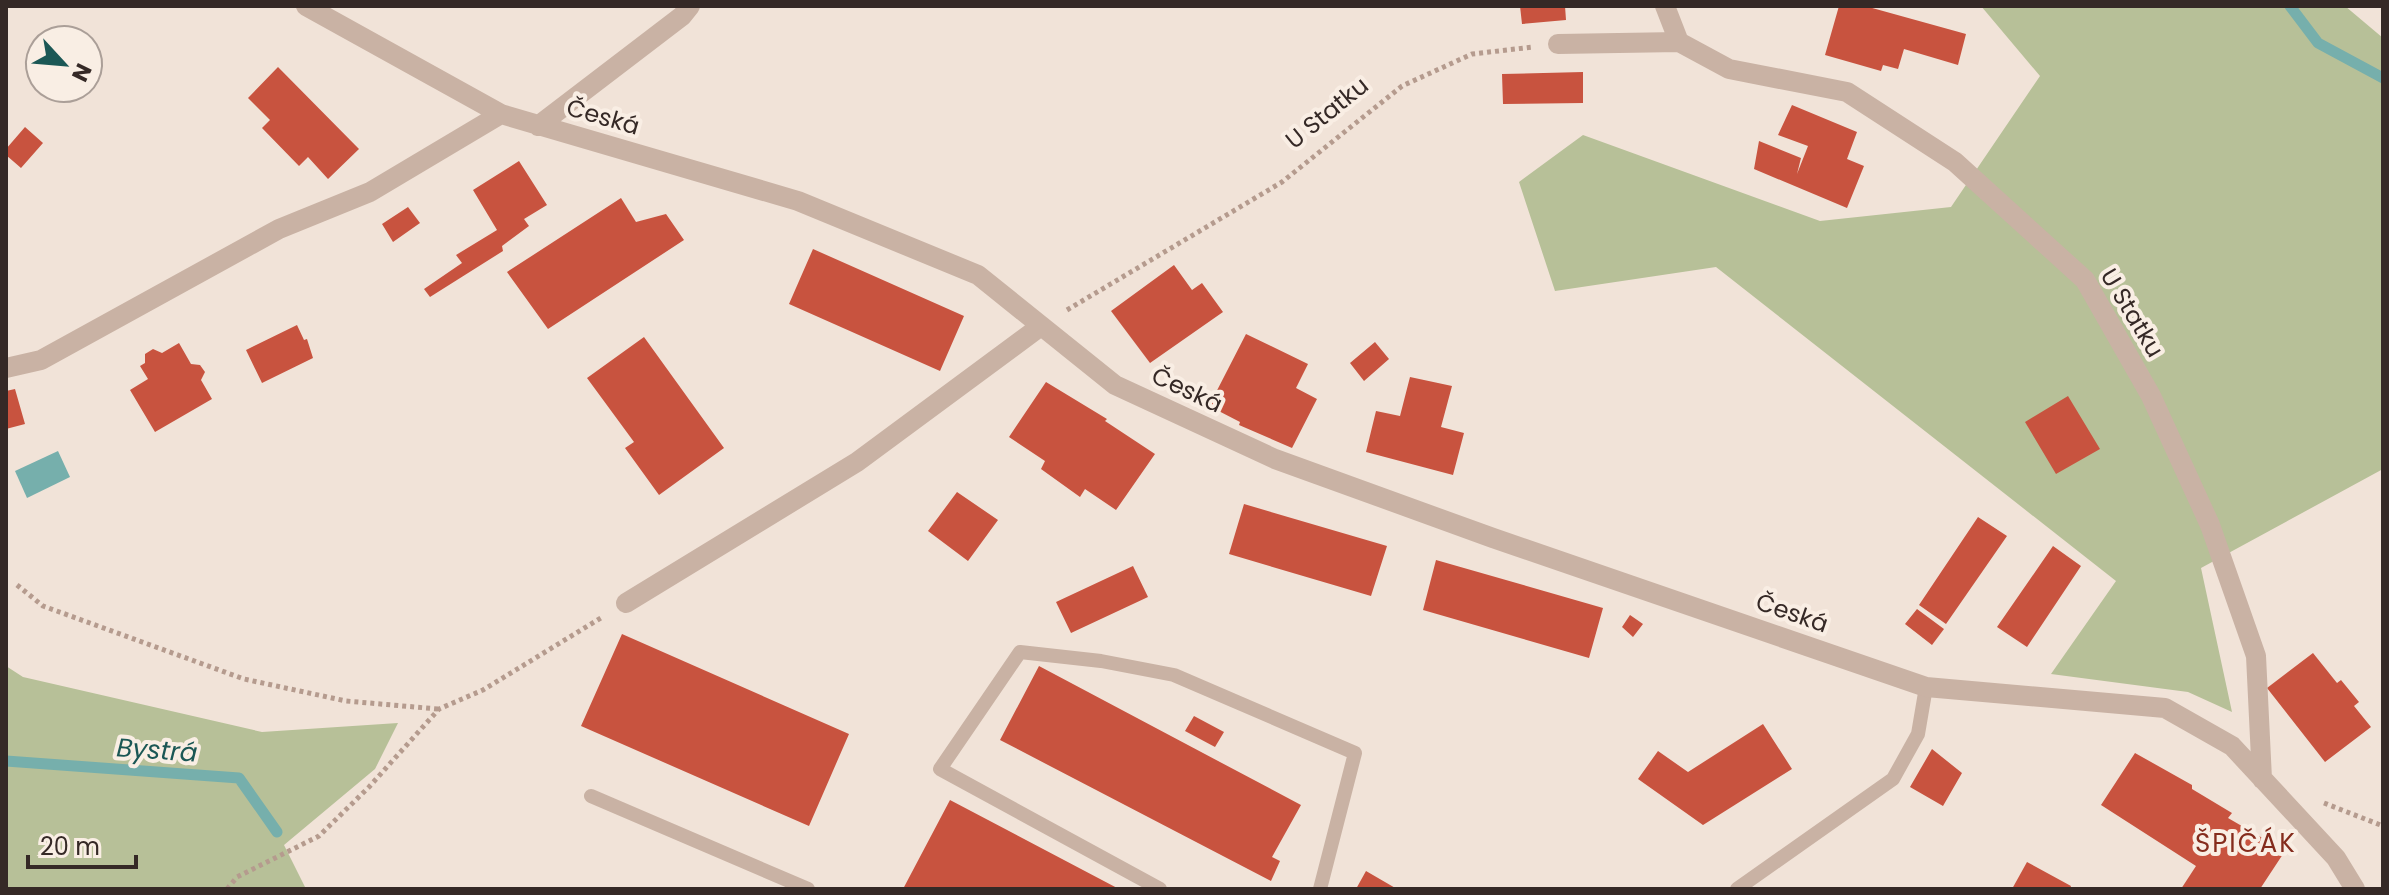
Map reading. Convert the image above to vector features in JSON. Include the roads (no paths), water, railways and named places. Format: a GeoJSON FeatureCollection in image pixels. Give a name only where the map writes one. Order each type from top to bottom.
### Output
{"type":"FeatureCollection","features":[{"type":"Feature","properties":{"kind":"street","name":"Česká"},"geometry":{"type":"LineString","coordinates":[[306,6],[501,114],[798,201],[978,275],[1115,385],[1275,459],[1493,538],[1926,687],[2165,708],[2232,746],[2336,858],[2355,889]]}},
{"type":"Feature","properties":{"kind":"street"},"geometry":{"type":"LineString","coordinates":[[538,126],[682,16],[690,6]]}},
{"type":"Feature","properties":{"kind":"street"},"geometry":{"type":"LineString","coordinates":[[1665,6],[1679,42]]}},
{"type":"Feature","properties":{"kind":"street","name":"U Statku"},"geometry":{"type":"LineString","coordinates":[[1558,44],[1679,42],[1729,69],[1847,92],[1955,162],[2085,280],[2151,396],[2210,525],[2256,656],[2262,779]]}},
{"type":"Feature","properties":{"kind":"street"},"geometry":{"type":"LineString","coordinates":[[6,368],[41,360],[279,229],[370,192],[501,114]]}},
{"type":"Feature","properties":{"kind":"street"},"geometry":{"type":"LineString","coordinates":[[626,603],[857,462],[1041,326]]}},
{"type":"Feature","properties":{"kind":"lane"},"geometry":{"type":"LineString","coordinates":[[1160,889],[940,769],[1020,652],[1101,661],[1174,675],[1355,753],[1320,889]]}},
{"type":"Feature","properties":{"kind":"lane"},"geometry":{"type":"LineString","coordinates":[[1737,889],[1893,779],[1918,734],[1926,687]]}},
{"type":"Feature","properties":{"kind":"lane"},"geometry":{"type":"LineString","coordinates":[[591,796],[808,889]]}},
{"type":"Feature","properties":{"kind":"water"},"geometry":{"type":"Polygon","coordinates":[[[58,451],[70,477],[27,498],[15,471],[58,451]]]}},
{"type":"Feature","properties":{"kind":"waterway"},"geometry":{"type":"LineString","coordinates":[[2290,6],[2318,43],[2383,78]]}},
{"type":"Feature","properties":{"kind":"waterway","name":"Bystrá"},"geometry":{"type":"LineString","coordinates":[[6,761],[239,778],[277,832]]}},
{"type":"Feature","properties":{"kind":"district","name":"ŠPIČÁK"},"geometry":{"type":"Point","coordinates":[2246,843]}}]}
